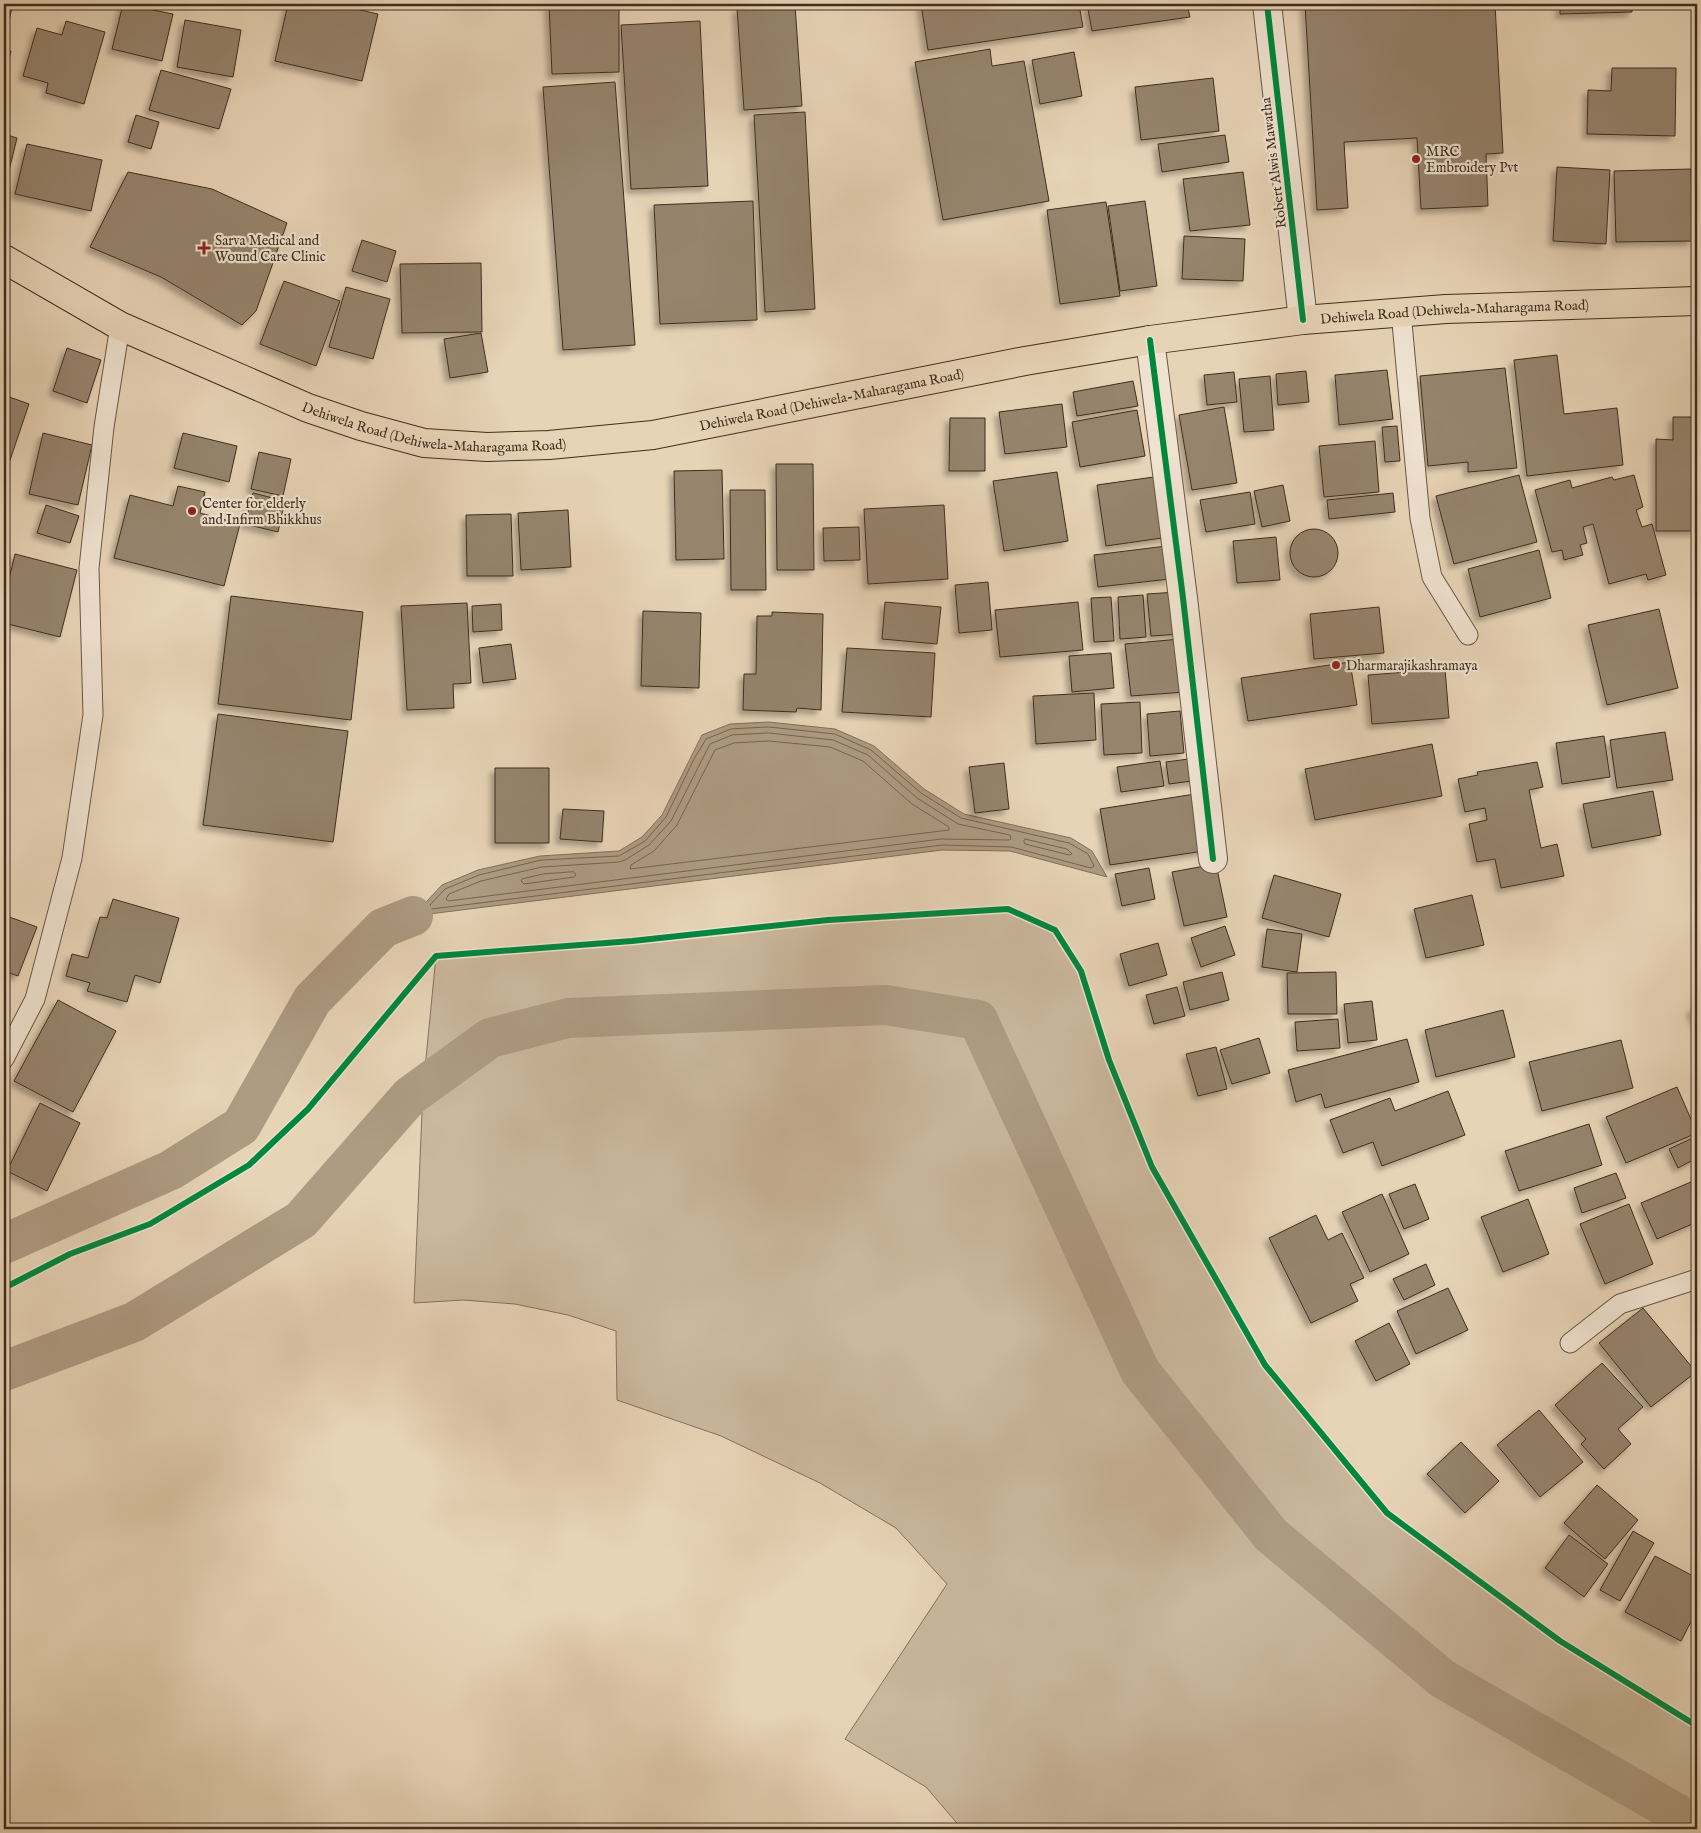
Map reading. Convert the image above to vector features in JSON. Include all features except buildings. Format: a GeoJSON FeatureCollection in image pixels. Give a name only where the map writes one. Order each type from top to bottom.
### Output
{"type":"FeatureCollection","features":[{"type":"Feature","properties":{"kind":"main road","name":"Dehiwela Road (Dehiwela-Maharagama Road)"},"geometry":{"type":"LineString","coordinates":[[4,259],[120,326],[308,408],[361,426],[424,443],[487,446],[549,445],[653,435],[1025,362],[1150,340],[1303,320],[1446,309],[1697,301]]}},
{"type":"Feature","properties":{"kind":"street","name":"Robert Alwis Mawatha"},"geometry":{"type":"LineString","coordinates":[[1267,4],[1303,320]]}},
{"type":"Feature","properties":{"kind":"street"},"geometry":{"type":"LineString","coordinates":[[1150,340],[1183,598],[1213,860]]}},
{"type":"Feature","properties":{"kind":"lane"},"geometry":{"type":"LineString","coordinates":[[1400,312],[1422,526],[1432,577],[1468,635]]}},
{"type":"Feature","properties":{"kind":"lane"},"geometry":{"type":"LineString","coordinates":[[4,1059],[34,999],[72,858],[93,714],[89,568],[104,427],[120,326]]}},
{"type":"Feature","properties":{"kind":"lane"},"geometry":{"type":"LineString","coordinates":[[1570,1343],[1620,1304],[1697,1279]]}},
{"type":"Feature","properties":{"kind":"shaded area"},"geometry":{"type":"Polygon","coordinates":[[[1008,909],[1055,930],[1081,971],[1110,1060],[1152,1167],[1265,1365],[1387,1513],[1560,1641],[1697,1724],[1697,1829],[962,1829],[926,1787],[845,1739],[947,1584],[896,1528],[820,1483],[721,1436],[617,1400],[616,1331],[568,1315],[515,1304],[463,1300],[414,1303],[423,1089],[436,956],[632,941],[828,920],[1008,909]]]}},
{"type":"Feature","properties":{"kind":"water"},"geometry":{"type":"Polygon","coordinates":[[[769,722],[835,729],[874,746],[924,789],[964,814],[1071,838],[1092,851],[1107,877],[1010,851],[942,850],[413,916],[442,885],[478,870],[540,856],[619,851],[642,837],[662,815],[702,735],[730,724],[769,722]]]}},
{"type":"Feature","properties":{"kind":"waterway"},"geometry":{"type":"LineString","coordinates":[[4,1244],[171,1170],[241,1126],[312,1000],[383,928],[413,916]]}},
{"type":"Feature","properties":{"kind":"waterway"},"geometry":{"type":"LineString","coordinates":[[4,1371],[134,1322],[301,1220],[410,1096],[490,1038],[568,1018],[886,1005],[978,1020],[1140,1371],[1271,1535],[1443,1679],[1697,1825]]}},
{"type":"Feature","properties":{"kind":"cycle path"},"geometry":{"type":"LineString","coordinates":[[1267,4],[1303,320]]}},
{"type":"Feature","properties":{"kind":"cycle path"},"geometry":{"type":"LineString","coordinates":[[1150,340],[1183,598],[1213,859]]}},
{"type":"Feature","properties":{"kind":"cycle path"},"geometry":{"type":"LineString","coordinates":[[4,1288],[70,1254],[150,1224],[249,1165],[308,1109],[436,956],[632,941],[828,920],[1008,909],[1055,930],[1081,971],[1109,1060],[1152,1167],[1265,1365],[1387,1513],[1560,1641],[1697,1726]]}},
{"type":"Feature","properties":{"kind":"place","name":"MRC Embroidery Pvt"},"geometry":{"type":"Point","coordinates":[1416,159]}},
{"type":"Feature","properties":{"kind":"place","name":"Sarva Medical and Wound Care Clinic"},"geometry":{"type":"Point","coordinates":[204,248]}},
{"type":"Feature","properties":{"kind":"place","name":"Center for elderly and Infirm Bhikkhus"},"geometry":{"type":"Point","coordinates":[192,511]}},
{"type":"Feature","properties":{"kind":"place","name":"Dharmarajikashramaya"},"geometry":{"type":"Point","coordinates":[1336,665]}}]}
